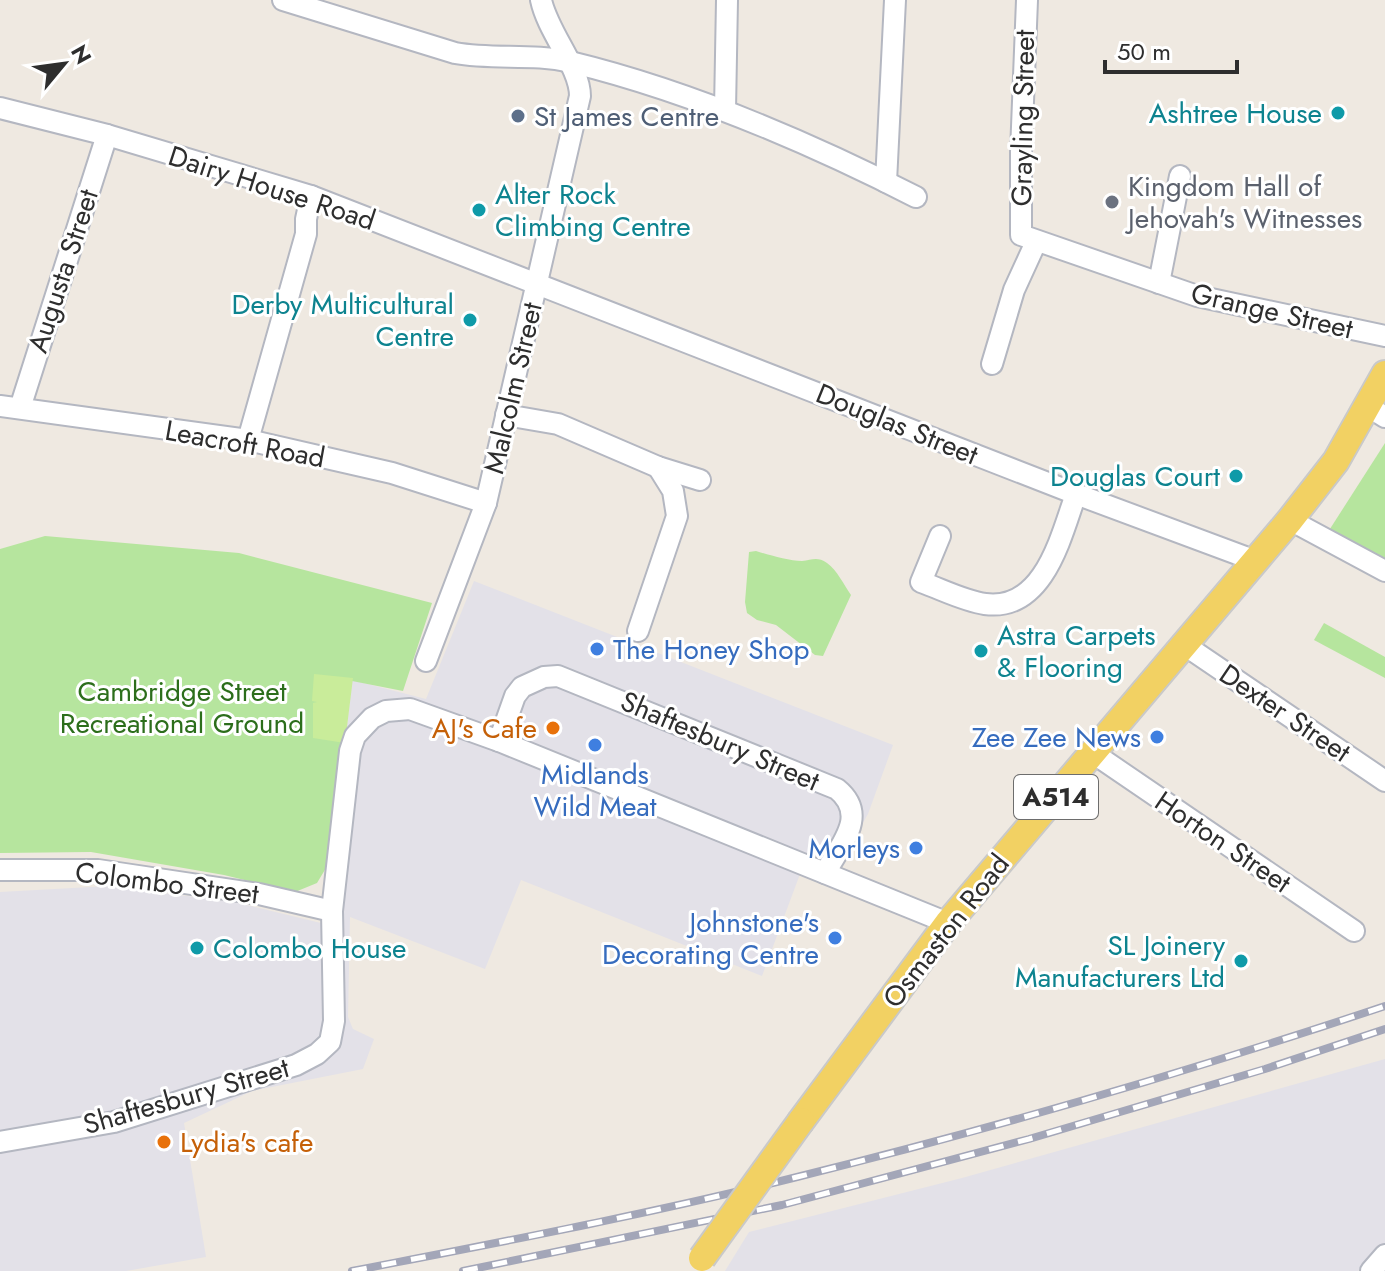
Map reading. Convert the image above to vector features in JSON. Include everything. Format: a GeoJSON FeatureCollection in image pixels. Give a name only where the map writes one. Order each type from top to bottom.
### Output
{"type":"FeatureCollection","features":[{"type":"Feature","properties":{"kind":"main road","name":"Osmaston Road"},"geometry":{"type":"LineString","coordinates":[[697,1265],[948,923],[1186,646],[1376,411],[1385,374]]}},
{"type":"Feature","properties":{"kind":"street"},"geometry":{"type":"LineString","coordinates":[[283,0],[455,53],[483,58],[568,61],[725,110],[916,197]]}},
{"type":"Feature","properties":{"kind":"street","name":"Malcolm Street"},"geometry":{"type":"LineString","coordinates":[[426,661],[486,503],[539,284],[577,108],[580,86],[549,25],[541,0]]}},
{"type":"Feature","properties":{"kind":"street"},"geometry":{"type":"LineString","coordinates":[[725,110],[727,0]]}},
{"type":"Feature","properties":{"kind":"street"},"geometry":{"type":"LineString","coordinates":[[886,182],[895,0]]}},
{"type":"Feature","properties":{"kind":"street","name":"Grayling Street"},"geometry":{"type":"LineString","coordinates":[[1027,0],[1021,152],[1028,239]]}},
{"type":"Feature","properties":{"kind":"street","name":"Dairy House Road"},"geometry":{"type":"LineString","coordinates":[[0,108],[107,135],[311,196],[539,284]]}},
{"type":"Feature","properties":{"kind":"street","name":"Augusta Street"},"geometry":{"type":"LineString","coordinates":[[10,407],[107,135]]}},
{"type":"Feature","properties":{"kind":"street","name":"Grange Street"},"geometry":{"type":"LineString","coordinates":[[1159,283],[1180,176]]}},
{"type":"Feature","properties":{"kind":"street"},"geometry":{"type":"LineString","coordinates":[[248,440],[306,234],[311,196]]}},
{"type":"Feature","properties":{"kind":"street"},"geometry":{"type":"LineString","coordinates":[[992,364],[1028,239]]}},
{"type":"Feature","properties":{"kind":"street","name":"Grange Street"},"geometry":{"type":"LineString","coordinates":[[1028,239],[1197,296],[1385,336]]}},
{"type":"Feature","properties":{"kind":"street","name":"Douglas Street"},"geometry":{"type":"LineString","coordinates":[[539,284],[1256,561]]}},
{"type":"Feature","properties":{"kind":"street","name":"Leacroft Road"},"geometry":{"type":"LineString","coordinates":[[10,407],[248,440],[392,473],[486,503]]}},
{"type":"Feature","properties":{"kind":"street"},"geometry":{"type":"LineString","coordinates":[[506,415],[558,424],[658,467],[700,480]]}},
{"type":"Feature","properties":{"kind":"street"},"geometry":{"type":"LineString","coordinates":[[638,631],[677,516],[673,491],[658,467]]}},
{"type":"Feature","properties":{"kind":"street"},"geometry":{"type":"LineString","coordinates":[[940,536],[921,582],[983,604],[1003,603],[1024,594],[1040,578],[1055,550],[1076,494]]}},
{"type":"Feature","properties":{"kind":"street"},"geometry":{"type":"LineString","coordinates":[[1290,520],[1385,571]]}},
{"type":"Feature","properties":{"kind":"street","name":"Dexter Street"},"geometry":{"type":"LineString","coordinates":[[1186,646],[1385,781]]}},
{"type":"Feature","properties":{"kind":"street","name":"Shaftesbury Street"},"geometry":{"type":"LineString","coordinates":[[499,741],[515,696],[532,681],[558,676],[608,694],[837,789],[852,806],[853,821],[825,873]]}},
{"type":"Feature","properties":{"kind":"street","name":"Shaftesbury Street"},"geometry":{"type":"LineString","coordinates":[[0,1142],[114,1122],[296,1065],[317,1054],[330,1042],[334,1021],[332,911],[350,751],[355,736],[364,726],[386,711],[410,709],[499,741],[948,923]]}},
{"type":"Feature","properties":{"kind":"street","name":"Horton Street"},"geometry":{"type":"LineString","coordinates":[[1093,753],[1354,931]]}},
{"type":"Feature","properties":{"kind":"street","name":"Colombo Street"},"geometry":{"type":"LineString","coordinates":[[0,870],[98,870],[259,894],[332,911]]}},
{"type":"Feature","properties":{"kind":"street"},"geometry":{"type":"LineString","coordinates":[[1371,1271],[1385,1255]]}},
{"type":"Feature","properties":{"kind":"shaded area"},"geometry":{"type":"Polygon","coordinates":[[[474,581],[893,745],[868,814],[828,883],[800,874],[762,976],[521,880],[485,969],[350,917],[348,1017],[353,1029],[374,1039],[363,1069],[252,1091],[184,1123],[206,1257],[126,1271],[0,1271],[0,892],[109,886],[234,902],[325,924],[352,680],[426,699],[474,581]]]}},
{"type":"Feature","properties":{"kind":"shaded area"},"geometry":{"type":"Polygon","coordinates":[[[1385,1059],[1385,1245],[1358,1271],[725,1271],[749,1232],[962,1178],[1385,1059]]]}},
{"type":"Feature","properties":{"kind":"green space"},"geometry":{"type":"Polygon","coordinates":[[[1385,443],[1385,563],[1328,532],[1385,443]]]}},
{"type":"Feature","properties":{"kind":"green space","name":"Cambridge Street Recreational Ground"},"geometry":{"type":"Polygon","coordinates":[[[45,536],[239,553],[432,603],[403,691],[352,681],[326,868],[317,883],[295,892],[224,875],[91,852],[0,853],[0,549],[45,536]]]}},
{"type":"Feature","properties":{"kind":"green space"},"geometry":{"type":"Polygon","coordinates":[[[749,552],[791,560],[820,560],[831,566],[843,582],[851,595],[823,656],[815,655],[776,625],[757,620],[747,613],[749,552]]]}},
{"type":"Feature","properties":{"kind":"green space"},"geometry":{"type":"Polygon","coordinates":[[[1324,623],[1385,657],[1385,678],[1314,640],[1324,623]]]}},
{"type":"Feature","properties":{"kind":"green space"},"geometry":{"type":"Polygon","coordinates":[[[314,674],[353,678],[345,743],[313,738],[313,703],[317,702],[312,701],[314,674]]]}},
{"type":"Feature","properties":{"kind":"railway"},"geometry":{"type":"LineString","coordinates":[[352,1271],[631,1215],[871,1158],[1092,1098],[1385,1006]]}},
{"type":"Feature","properties":{"kind":"railway"},"geometry":{"type":"LineString","coordinates":[[463,1271],[782,1205],[1029,1139],[1265,1069],[1385,1029]]}},
{"type":"Feature","properties":{"kind":"place","name":"Ashtree House"},"geometry":{"type":"Point","coordinates":[1338,113]}},
{"type":"Feature","properties":{"kind":"place","name":"St James Centre"},"geometry":{"type":"Point","coordinates":[518,116]}},
{"type":"Feature","properties":{"kind":"place","name":"Kingdom Hall of Jehovah's Witnesses"},"geometry":{"type":"Point","coordinates":[1112,202]}},
{"type":"Feature","properties":{"kind":"place","name":"Alter Rock Climbing Centre"},"geometry":{"type":"Point","coordinates":[479,210]}},
{"type":"Feature","properties":{"kind":"place","name":"Derby Multicultural Centre"},"geometry":{"type":"Point","coordinates":[470,320]}},
{"type":"Feature","properties":{"kind":"place","name":"Douglas Court"},"geometry":{"type":"Point","coordinates":[1236,476]}},
{"type":"Feature","properties":{"kind":"place","name":"The Honey Shop"},"geometry":{"type":"Point","coordinates":[597,649]}},
{"type":"Feature","properties":{"kind":"place","name":"Astra Carpets & Flooring"},"geometry":{"type":"Point","coordinates":[981,651]}},
{"type":"Feature","properties":{"kind":"place","name":"AJ's Cafe"},"geometry":{"type":"Point","coordinates":[553,728]}},
{"type":"Feature","properties":{"kind":"place","name":"Zee Zee News"},"geometry":{"type":"Point","coordinates":[1157,737]}},
{"type":"Feature","properties":{"kind":"place","name":"Midlands Wild Meat"},"geometry":{"type":"Point","coordinates":[595,745]}},
{"type":"Feature","properties":{"kind":"place","name":"Morleys"},"geometry":{"type":"Point","coordinates":[916,848]}},
{"type":"Feature","properties":{"kind":"place","name":"Johnstone's Decorating Centre"},"geometry":{"type":"Point","coordinates":[835,938]}},
{"type":"Feature","properties":{"kind":"place","name":"Colombo House"},"geometry":{"type":"Point","coordinates":[197,948]}},
{"type":"Feature","properties":{"kind":"place","name":"SL Joinery Manufacturers Ltd"},"geometry":{"type":"Point","coordinates":[1241,961]}},
{"type":"Feature","properties":{"kind":"place","name":"Lydia's cafe"},"geometry":{"type":"Point","coordinates":[164,1142]}}]}
